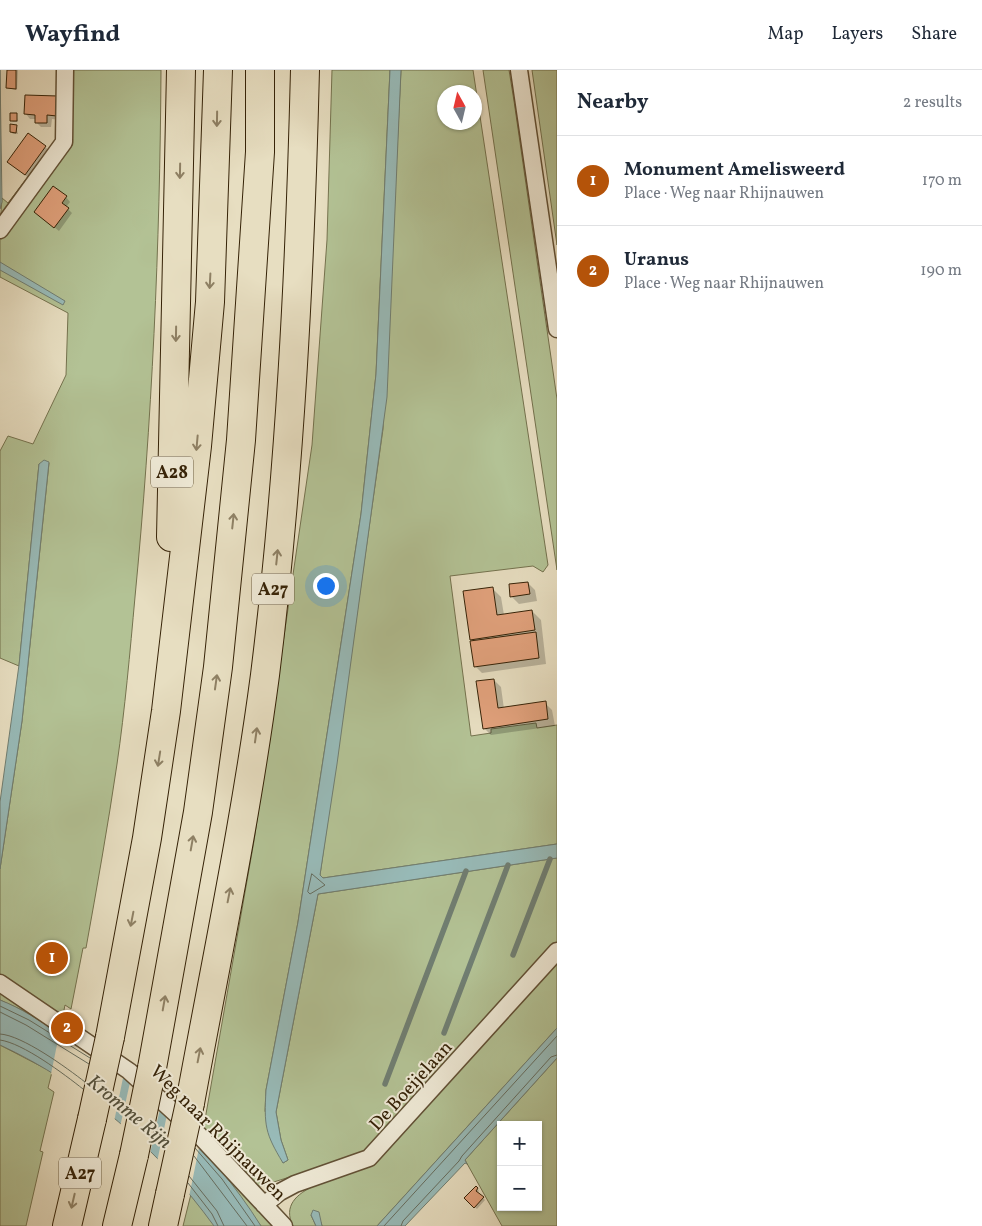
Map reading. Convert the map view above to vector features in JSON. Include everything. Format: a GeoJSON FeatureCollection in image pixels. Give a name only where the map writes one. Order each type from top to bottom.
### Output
{"type":"FeatureCollection","features":[{"type":"Feature","properties":{"kind":"highway","name":"A28"},"geometry":{"type":"LineString","coordinates":[[166,711],[181,70]]}},
{"type":"Feature","properties":{"kind":"highway","name":"A27"},"geometry":{"type":"LineString","coordinates":[[68,1226],[110,1037],[147,838],[166,711],[197,446],[209,311],[218,70]]}},
{"type":"Feature","properties":{"kind":"highway","name":"A27"},"geometry":{"type":"LineString","coordinates":[[117,1226],[152,1068],[198,812],[218,667],[241,440],[260,152],[260,70]]}},
{"type":"Feature","properties":{"kind":"highway","name":"A27"},"geometry":{"type":"LineString","coordinates":[[163,1226],[190,1103],[246,799],[265,675],[289,441],[301,233],[305,70]]}},
{"type":"Feature","properties":{"kind":"street"},"geometry":{"type":"LineString","coordinates":[[0,230],[64,142],[65,70]]}},
{"type":"Feature","properties":{"kind":"street"},"geometry":{"type":"LineString","coordinates":[[519,70],[557,329]]}},
{"type":"Feature","properties":{"kind":"street","name":"De Boeijelaan"},"geometry":{"type":"LineString","coordinates":[[264,1205],[280,1192],[295,1184],[369,1158],[557,951]]}},
{"type":"Feature","properties":{"kind":"street","name":"Weg naar Rhijnauwen"},"geometry":{"type":"LineString","coordinates":[[0,983],[129,1071],[199,1135],[284,1226]]}},
{"type":"Feature","properties":{"kind":"green space"},"geometry":{"type":"Polygon","coordinates":[[[71,70],[161,70],[157,268],[150,399],[141,531],[127,680],[114,787],[86,948],[83,948],[71,1009],[65,1005],[62,1020],[0,978],[0,869],[22,721],[49,463],[39,464],[19,666],[0,658],[0,451],[8,436],[33,444],[66,375],[68,313],[0,277],[0,237],[72,143],[71,70]]]}},
{"type":"Feature","properties":{"kind":"green space"},"geometry":{"type":"Polygon","coordinates":[[[332,70],[390,70],[376,374],[361,514],[298,922],[266,1090],[265,1111],[283,1163],[288,1160],[281,1140],[276,1112],[318,894],[557,858],[557,942],[378,1142],[360,1155],[261,1186],[255,1185],[203,1131],[254,841],[312,445],[327,240],[332,70]]]}},
{"type":"Feature","properties":{"kind":"green space"},"geometry":{"type":"Polygon","coordinates":[[[401,70],[473,70],[475,85],[437,85],[437,130],[482,129],[548,565],[543,572],[533,566],[450,576],[471,736],[491,733],[491,729],[536,723],[537,728],[557,725],[557,844],[323,878],[320,875],[383,429],[401,70]]]}},
{"type":"Feature","properties":{"kind":"green space"},"geometry":{"type":"Polygon","coordinates":[[[483,70],[509,70],[514,101],[557,399],[557,570],[483,70]]]}},
{"type":"Feature","properties":{"kind":"green space"},"geometry":{"type":"Polygon","coordinates":[[[532,70],[557,70],[557,245],[532,70]]]}},
{"type":"Feature","properties":{"kind":"green space"},"geometry":{"type":"Polygon","coordinates":[[[52,145],[0,225],[2,198],[8,203],[52,145]]]}},
{"type":"Feature","properties":{"kind":"green space"},"geometry":{"type":"Polygon","coordinates":[[[557,961],[557,1028],[377,1226],[322,1226],[321,1222],[311,1215],[316,1226],[293,1226],[290,1212],[293,1201],[302,1193],[315,1186],[369,1166],[557,961]]]}},
{"type":"Feature","properties":{"kind":"green space"},"geometry":{"type":"Polygon","coordinates":[[[0,990],[65,1036],[22,1010],[0,1000],[0,990]]]}},
{"type":"Feature","properties":{"kind":"green space"},"geometry":{"type":"Polygon","coordinates":[[[0,1045],[52,1072],[48,1088],[54,1092],[40,1151],[43,1152],[26,1226],[0,1226],[0,1045]]]}},
{"type":"Feature","properties":{"kind":"green space"},"geometry":{"type":"Polygon","coordinates":[[[557,1058],[557,1226],[502,1226],[465,1160],[497,1125],[497,1211],[542,1211],[542,1121],[500,1121],[557,1058]]]}},
{"type":"Feature","properties":{"kind":"green space"},"geometry":{"type":"Polygon","coordinates":[[[200,1146],[278,1226],[261,1226],[200,1146]]]}},
{"type":"Feature","properties":{"kind":"green space"},"geometry":{"type":"Polygon","coordinates":[[[194,1182],[226,1226],[183,1226],[194,1182]]]}},
{"type":"Feature","properties":{"kind":"water"},"geometry":{"type":"Polygon","coordinates":[[[0,70],[2,202],[0,209],[0,70]]]}},
{"type":"Feature","properties":{"kind":"water"},"geometry":{"type":"Polygon","coordinates":[[[390,70],[401,70],[387,397],[320,875],[323,878],[557,844],[557,858],[318,894],[276,1112],[281,1140],[288,1160],[283,1163],[272,1144],[267,1129],[265,1112],[266,1090],[298,922],[361,514],[376,374],[390,70]]]}},
{"type":"Feature","properties":{"kind":"water"},"geometry":{"type":"Polygon","coordinates":[[[0,262],[65,301],[63,305],[0,270],[0,262]]]}},
{"type":"Feature","properties":{"kind":"water"},"geometry":{"type":"Polygon","coordinates":[[[44,460],[49,462],[22,721],[0,869],[0,802],[19,665],[39,464],[44,460]]]}},
{"type":"Feature","properties":{"kind":"water","name":"Kromme Rijn"},"geometry":{"type":"Polygon","coordinates":[[[0,1000],[23,1011],[89,1052],[145,1095],[171,1118],[220,1169],[261,1226],[214,1226],[169,1171],[145,1146],[91,1099],[62,1079],[0,1045],[0,1000]]]}},
{"type":"Feature","properties":{"kind":"water"},"geometry":{"type":"Polygon","coordinates":[[[557,1028],[557,1058],[500,1121],[497,1121],[497,1125],[465,1160],[467,1164],[465,1163],[405,1226],[377,1226],[557,1028]]]}},
{"type":"Feature","properties":{"kind":"water"},"geometry":{"type":"Polygon","coordinates":[[[313,1210],[319,1212],[322,1226],[316,1226],[311,1215],[313,1210]]]}},
{"type":"Feature","properties":{"kind":"pier"},"geometry":{"type":"Polygon","coordinates":[[[60,1030],[124,1073],[114,1122],[51,1074],[60,1030]]]}},
{"type":"Feature","properties":{"kind":"pier"},"geometry":{"type":"Polygon","coordinates":[[[131,1078],[161,1104],[150,1154],[120,1127],[131,1078]]]}},
{"type":"Feature","properties":{"kind":"pier"},"geometry":{"type":"Polygon","coordinates":[[[168,1110],[200,1143],[189,1197],[157,1162],[168,1110]]]}},
{"type":"Feature","properties":{"kind":"building"},"geometry":{"type":"Polygon","coordinates":[[[7,70],[16,70],[16,89],[6,88],[7,70]]]}},
{"type":"Feature","properties":{"kind":"building"},"geometry":{"type":"Polygon","coordinates":[[[25,95],[58,96],[57,116],[47,115],[47,123],[35,123],[35,115],[24,114],[25,95]]]}},
{"type":"Feature","properties":{"kind":"building"},"geometry":{"type":"Polygon","coordinates":[[[10,113],[17,113],[17,121],[10,121],[10,113]]]}},
{"type":"Feature","properties":{"kind":"building"},"geometry":{"type":"Polygon","coordinates":[[[10,124],[17,125],[16,133],[10,132],[10,124]]]}},
{"type":"Feature","properties":{"kind":"building"},"geometry":{"type":"Polygon","coordinates":[[[28,133],[46,146],[25,175],[7,162],[28,133]]]}},
{"type":"Feature","properties":{"kind":"building"},"geometry":{"type":"Polygon","coordinates":[[[53,186],[67,196],[62,203],[69,208],[54,228],[34,212],[53,186]]]}},
{"type":"Feature","properties":{"kind":"building"},"geometry":{"type":"Polygon","coordinates":[[[528,582],[530,594],[510,597],[509,584],[528,582]]]}},
{"type":"Feature","properties":{"kind":"building"},"geometry":{"type":"Polygon","coordinates":[[[493,587],[497,615],[532,610],[535,630],[470,640],[463,591],[493,587]]]}},
{"type":"Feature","properties":{"kind":"building"},"geometry":{"type":"Polygon","coordinates":[[[536,632],[539,658],[474,667],[470,641],[536,632]]]}},
{"type":"Feature","properties":{"kind":"building"},"geometry":{"type":"Polygon","coordinates":[[[494,679],[498,708],[546,701],[548,719],[483,729],[476,681],[494,679]]]}},
{"type":"Feature","properties":{"kind":"building"},"geometry":{"type":"Polygon","coordinates":[[[476,1186],[478,1188],[476,1191],[484,1197],[474,1208],[464,1198],[476,1186]]]}},
{"type":"Feature","properties":{"kind":"waterway"},"geometry":{"type":"LineString","coordinates":[[513,955],[550,859]]}},
{"type":"Feature","properties":{"kind":"waterway"},"geometry":{"type":"LineString","coordinates":[[444,1033],[508,865]]}},
{"type":"Feature","properties":{"kind":"waterway"},"geometry":{"type":"LineString","coordinates":[[385,1084],[466,871]]}},
{"type":"Feature","properties":{"kind":"place","name":"Monument Amelisweerd"},"geometry":{"type":"Point","coordinates":[52,958]}},
{"type":"Feature","properties":{"kind":"place","name":"Uranus"},"geometry":{"type":"Point","coordinates":[67,1028]}}]}
